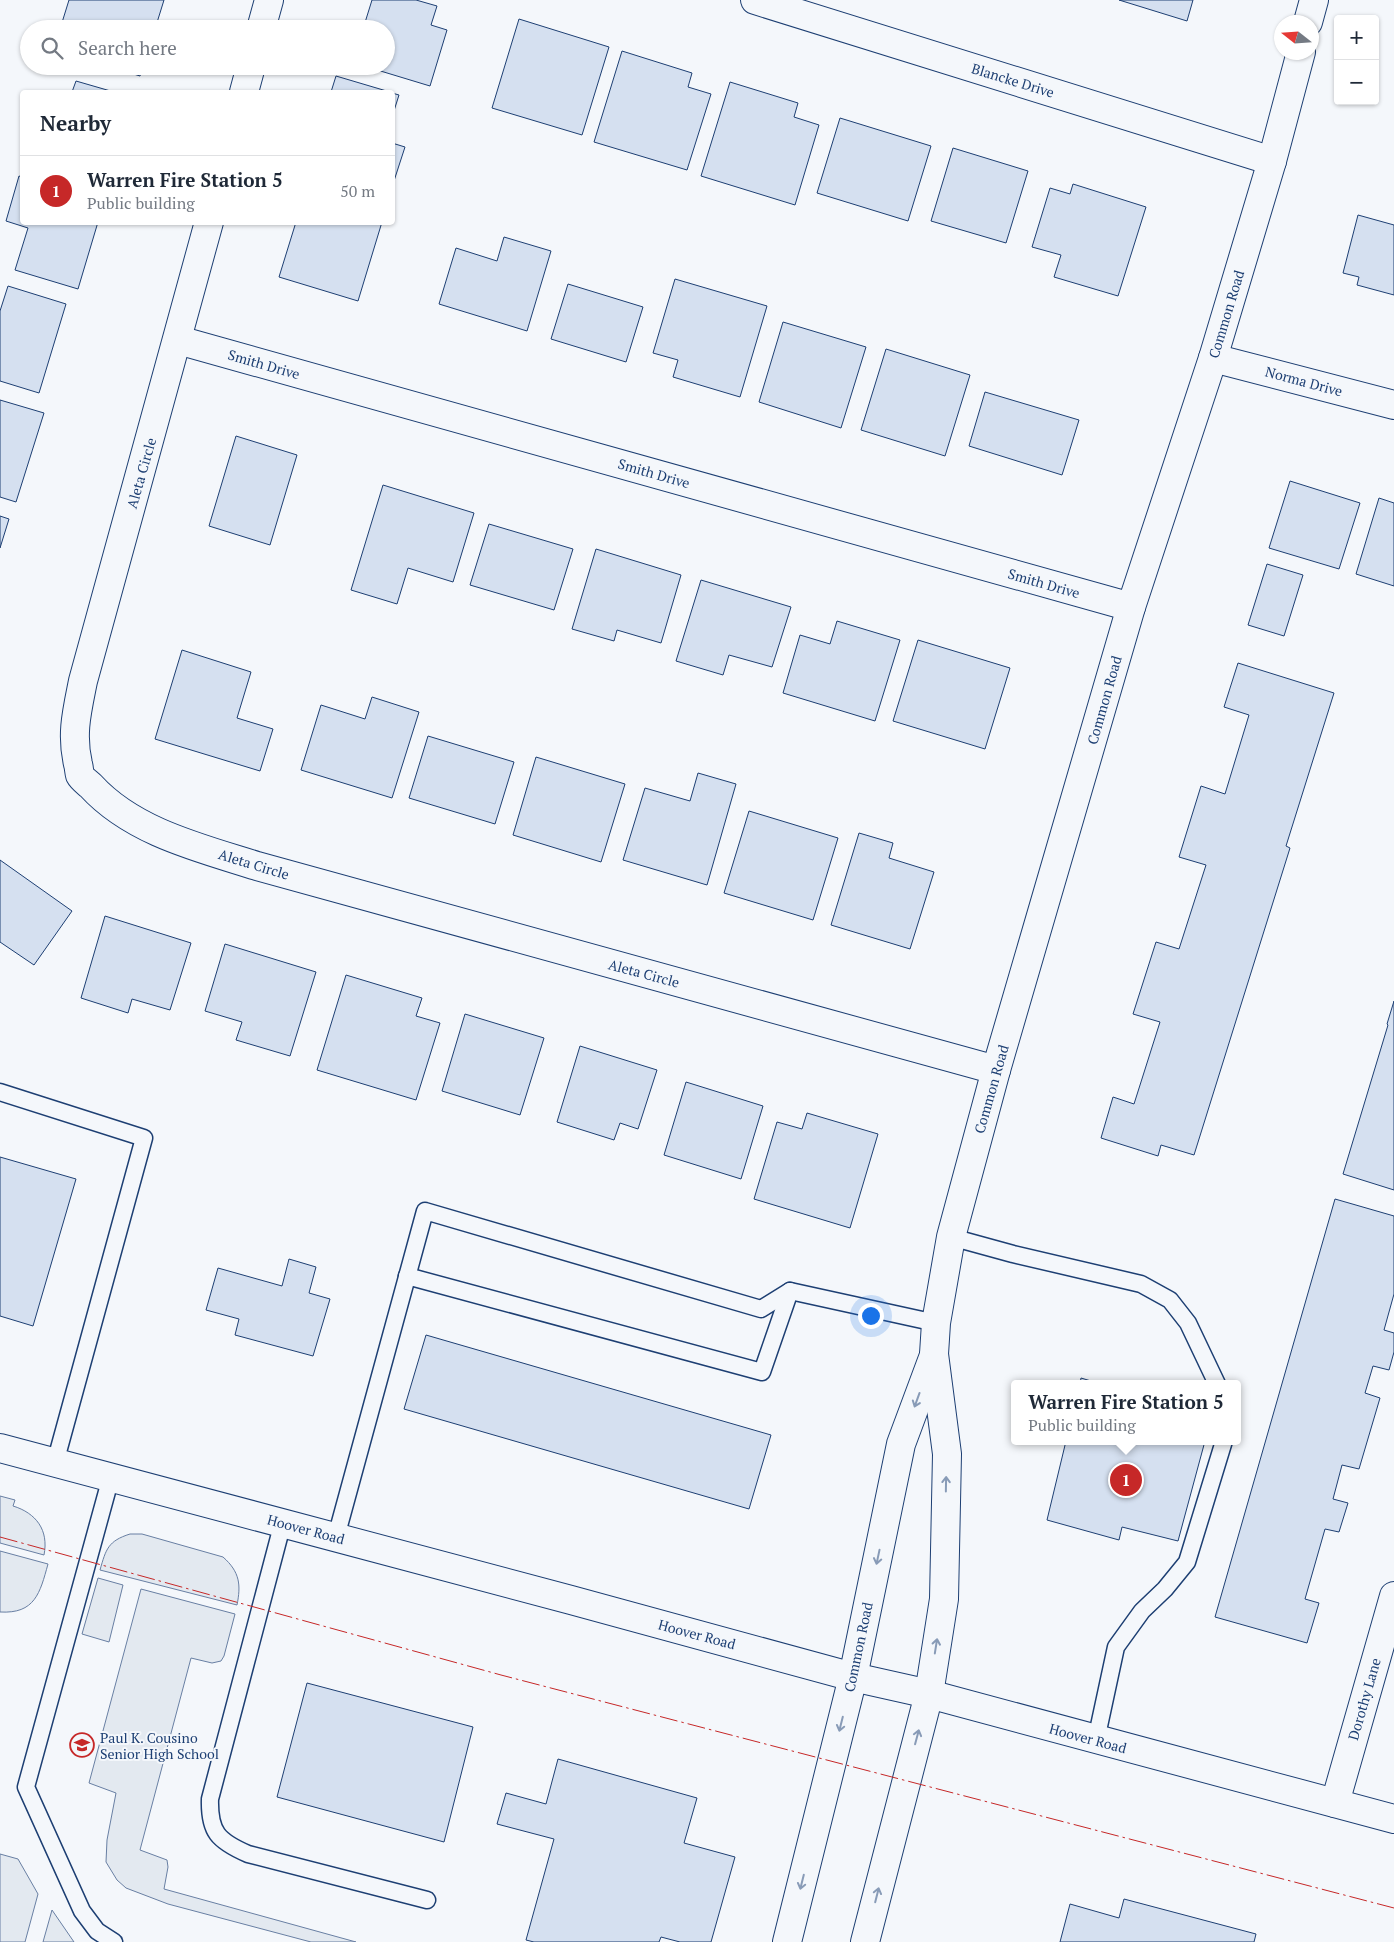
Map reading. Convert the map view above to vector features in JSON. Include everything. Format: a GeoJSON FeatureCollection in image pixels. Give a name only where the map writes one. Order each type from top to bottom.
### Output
{"type":"FeatureCollection","features":[{"type":"Feature","properties":{"kind":"street"},"geometry":{"type":"LineString","coordinates":[[263,20],[269,0]]}},
{"type":"Feature","properties":{"kind":"street","name":"Blancke Drive"},"geometry":{"type":"LineString","coordinates":[[755,0],[1272,161]]}},
{"type":"Feature","properties":{"kind":"street"},"geometry":{"type":"LineString","coordinates":[[1310,15],[1314,0]]}},
{"type":"Feature","properties":{"kind":"street","name":"Common Road"},"geometry":{"type":"LineString","coordinates":[[864,1942],[929,1694],[944,1599],[947,1454],[934,1354],[936,1323],[951,1237],[996,1070],[1131,607],[1213,358],[1272,161],[1299,60]]}},
{"type":"Feature","properties":{"kind":"street"},"geometry":{"type":"LineString","coordinates":[[245,90],[249,75]]}},
{"type":"Feature","properties":{"kind":"street","name":"Aleta Circle"},"geometry":{"type":"LineString","coordinates":[[208,225],[83,681],[75,717],[74,746],[80,775],[100,796],[120,812],[149,828],[191,845],[257,866],[996,1070]]}},
{"type":"Feature","properties":{"kind":"street","name":"Smith Drive"},"geometry":{"type":"LineString","coordinates":[[178,340],[1131,607]]}},
{"type":"Feature","properties":{"kind":"street","name":"Norma Drive"},"geometry":{"type":"LineString","coordinates":[[1213,358],[1394,405]]}},
{"type":"Feature","properties":{"kind":"street","name":"Common Road"},"geometry":{"type":"LineString","coordinates":[[787,1942],[853,1677],[901,1444],[934,1354]]}},
{"type":"Feature","properties":{"kind":"street","name":"Hoover Road"},"geometry":{"type":"LineString","coordinates":[[0,1448],[282,1522],[853,1677],[929,1694],[1394,1819]]}},
{"type":"Feature","properties":{"kind":"street","name":"Dorothy Lane"},"geometry":{"type":"LineString","coordinates":[[1335,1803],[1394,1596]]}},
{"type":"Feature","properties":{"kind":"lane"},"geometry":{"type":"LineString","coordinates":[[0,1092],[144,1138],[55,1463]]}},
{"type":"Feature","properties":{"kind":"lane"},"geometry":{"type":"LineString","coordinates":[[336,1537],[426,1211],[761,1309],[790,1290],[936,1323]]}},
{"type":"Feature","properties":{"kind":"lane"},"geometry":{"type":"LineString","coordinates":[[951,1237],[1013,1254],[1141,1284],[1170,1300],[1188,1323],[1215,1380]]}},
{"type":"Feature","properties":{"kind":"lane"},"geometry":{"type":"LineString","coordinates":[[407,1276],[762,1372],[790,1290]]}},
{"type":"Feature","properties":{"kind":"lane"},"geometry":{"type":"LineString","coordinates":[[1096,1740],[1116,1647],[1142,1611],[1166,1589],[1187,1562],[1223,1445]]}},
{"type":"Feature","properties":{"kind":"lane"},"geometry":{"type":"LineString","coordinates":[[111,1477],[26,1787],[82,1911],[97,1931],[114,1942]]}},
{"type":"Feature","properties":{"kind":"lane"},"geometry":{"type":"LineString","coordinates":[[282,1522],[210,1799],[209,1819],[216,1833],[230,1846],[248,1854],[427,1900]]}},
{"type":"Feature","properties":{"kind":"shaded area"},"geometry":{"type":"Polygon","coordinates":[[[0,1496],[15,1500],[13,1506],[28,1513],[39,1524],[44,1538],[44,1555],[0,1543],[0,1496]]]}},
{"type":"Feature","properties":{"kind":"shaded area"},"geometry":{"type":"Polygon","coordinates":[[[130,1534],[142,1534],[223,1557],[233,1568],[238,1579],[237,1605],[100,1570],[106,1551],[112,1543],[130,1534]]]}},
{"type":"Feature","properties":{"kind":"shaded area"},"geometry":{"type":"Polygon","coordinates":[[[0,1551],[48,1564],[39,1592],[34,1600],[21,1609],[12,1612],[0,1612],[0,1551]]]}},
{"type":"Feature","properties":{"kind":"shaded area"},"geometry":{"type":"Polygon","coordinates":[[[98,1578],[123,1585],[109,1642],[82,1634],[98,1578]]]}},
{"type":"Feature","properties":{"kind":"shaded area"},"geometry":{"type":"Polygon","coordinates":[[[141,1589],[235,1614],[221,1661],[212,1663],[191,1658],[140,1850],[167,1860],[168,1867],[164,1889],[356,1942],[311,1942],[168,1904],[126,1888],[117,1880],[106,1862],[107,1840],[116,1793],[89,1783],[141,1589]]]}},
{"type":"Feature","properties":{"kind":"shaded area"},"geometry":{"type":"Polygon","coordinates":[[[0,1854],[18,1859],[38,1894],[25,1942],[0,1942],[0,1854]]]}},
{"type":"Feature","properties":{"kind":"shaded area"},"geometry":{"type":"Polygon","coordinates":[[[52,1910],[74,1942],[43,1942],[52,1910]]]}},
{"type":"Feature","properties":{"kind":"building"},"geometry":{"type":"Polygon","coordinates":[[[69,0],[164,0],[158,20],[63,20],[69,0]]]}},
{"type":"Feature","properties":{"kind":"building"},"geometry":{"type":"Polygon","coordinates":[[[372,0],[416,0],[437,6],[431,25],[447,30],[430,86],[394,75],[395,20],[366,20],[372,0]]]}},
{"type":"Feature","properties":{"kind":"building"},"geometry":{"type":"Polygon","coordinates":[[[1119,0],[1193,0],[1187,21],[1119,0]]]}},
{"type":"Feature","properties":{"kind":"building"},"geometry":{"type":"Polygon","coordinates":[[[519,19],[609,47],[582,135],[492,108],[519,19]]]}},
{"type":"Feature","properties":{"kind":"building"},"geometry":{"type":"Polygon","coordinates":[[[622,51],[692,73],[688,87],[711,94],[687,170],[594,142],[622,51]]]}},
{"type":"Feature","properties":{"kind":"building"},"geometry":{"type":"Polygon","coordinates":[[[336,76],[383,90],[332,90],[336,76]]]}},
{"type":"Feature","properties":{"kind":"building"},"geometry":{"type":"Polygon","coordinates":[[[76,81],[107,90],[73,90],[76,81]]]}},
{"type":"Feature","properties":{"kind":"building"},"geometry":{"type":"Polygon","coordinates":[[[730,82],[798,103],[794,117],[819,125],[795,205],[701,176],[730,82]]]}},
{"type":"Feature","properties":{"kind":"building"},"geometry":{"type":"Polygon","coordinates":[[[395,94],[399,95],[395,108],[395,94]]]}},
{"type":"Feature","properties":{"kind":"building"},"geometry":{"type":"Polygon","coordinates":[[[840,118],[931,146],[908,221],[817,193],[840,118]]]}},
{"type":"Feature","properties":{"kind":"building"},"geometry":{"type":"Polygon","coordinates":[[[395,144],[405,147],[395,178],[395,144]]]}},
{"type":"Feature","properties":{"kind":"building"},"geometry":{"type":"Polygon","coordinates":[[[953,148],[1028,171],[1006,243],[931,221],[953,148]]]}},
{"type":"Feature","properties":{"kind":"building"},"geometry":{"type":"Polygon","coordinates":[[[19,176],[20,225],[97,225],[78,289],[15,270],[28,228],[6,221],[19,176]]]}},
{"type":"Feature","properties":{"kind":"building"},"geometry":{"type":"Polygon","coordinates":[[[1073,184],[1146,207],[1118,296],[1054,277],[1061,255],[1032,247],[1050,188],[1070,194],[1073,184]]]}},
{"type":"Feature","properties":{"kind":"building"},"geometry":{"type":"Polygon","coordinates":[[[1358,215],[1394,225],[1394,295],[1357,285],[1359,277],[1343,273],[1358,215]]]}},
{"type":"Feature","properties":{"kind":"building"},"geometry":{"type":"Polygon","coordinates":[[[295,225],[381,225],[358,301],[279,277],[295,225]]]}},
{"type":"Feature","properties":{"kind":"building"},"geometry":{"type":"Polygon","coordinates":[[[504,237],[551,251],[527,331],[439,304],[456,248],[497,261],[504,237]]]}},
{"type":"Feature","properties":{"kind":"building"},"geometry":{"type":"Polygon","coordinates":[[[675,279],[767,306],[740,397],[673,377],[678,360],[653,353],[675,279]]]}},
{"type":"Feature","properties":{"kind":"building"},"geometry":{"type":"Polygon","coordinates":[[[568,284],[643,307],[626,362],[551,339],[568,284]]]}},
{"type":"Feature","properties":{"kind":"building"},"geometry":{"type":"Polygon","coordinates":[[[8,286],[66,304],[39,393],[0,381],[0,311],[8,286]]]}},
{"type":"Feature","properties":{"kind":"building"},"geometry":{"type":"Polygon","coordinates":[[[783,322],[866,347],[841,428],[759,402],[783,322]]]}},
{"type":"Feature","properties":{"kind":"building"},"geometry":{"type":"Polygon","coordinates":[[[886,349],[970,375],[945,456],[861,430],[886,349]]]}},
{"type":"Feature","properties":{"kind":"building"},"geometry":{"type":"Polygon","coordinates":[[[985,392],[1079,420],[1062,475],[969,446],[985,392]]]}},
{"type":"Feature","properties":{"kind":"building"},"geometry":{"type":"Polygon","coordinates":[[[0,400],[44,413],[16,502],[0,497],[0,400]]]}},
{"type":"Feature","properties":{"kind":"building"},"geometry":{"type":"Polygon","coordinates":[[[236,436],[297,455],[270,545],[209,526],[236,436]]]}},
{"type":"Feature","properties":{"kind":"building"},"geometry":{"type":"Polygon","coordinates":[[[1290,481],[1360,503],[1339,569],[1269,548],[1290,481]]]}},
{"type":"Feature","properties":{"kind":"building"},"geometry":{"type":"Polygon","coordinates":[[[383,485],[474,513],[453,582],[408,568],[397,604],[351,590],[383,485]]]}},
{"type":"Feature","properties":{"kind":"building"},"geometry":{"type":"Polygon","coordinates":[[[1379,498],[1394,503],[1394,586],[1356,574],[1379,498]]]}},
{"type":"Feature","properties":{"kind":"building"},"geometry":{"type":"Polygon","coordinates":[[[0,516],[9,519],[0,548],[0,516]]]}},
{"type":"Feature","properties":{"kind":"building"},"geometry":{"type":"Polygon","coordinates":[[[489,524],[573,549],[554,610],[470,585],[489,524]]]}},
{"type":"Feature","properties":{"kind":"building"},"geometry":{"type":"Polygon","coordinates":[[[596,549],[681,575],[661,643],[617,630],[614,641],[572,629],[596,549]]]}},
{"type":"Feature","properties":{"kind":"building"},"geometry":{"type":"Polygon","coordinates":[[[1267,564],[1303,575],[1284,636],[1248,625],[1267,564]]]}},
{"type":"Feature","properties":{"kind":"building"},"geometry":{"type":"Polygon","coordinates":[[[701,580],[791,607],[772,667],[729,655],[723,675],[676,661],[701,580]]]}},
{"type":"Feature","properties":{"kind":"building"},"geometry":{"type":"Polygon","coordinates":[[[837,621],[900,640],[875,721],[783,693],[800,635],[830,644],[837,621]]]}},
{"type":"Feature","properties":{"kind":"building"},"geometry":{"type":"Polygon","coordinates":[[[918,640],[1010,668],[985,749],[893,721],[918,640]]]}},
{"type":"Feature","properties":{"kind":"building"},"geometry":{"type":"Polygon","coordinates":[[[182,650],[251,672],[237,718],[273,729],[260,771],[155,739],[182,650]]]}},
{"type":"Feature","properties":{"kind":"building"},"geometry":{"type":"Polygon","coordinates":[[[1238,663],[1334,693],[1286,846],[1290,848],[1194,1155],[1161,1145],[1158,1156],[1101,1138],[1113,1097],[1134,1104],[1160,1022],[1133,1014],[1156,942],[1179,949],[1206,865],[1179,857],[1201,786],[1225,794],[1249,715],[1224,707],[1238,663]]]}},
{"type":"Feature","properties":{"kind":"building"},"geometry":{"type":"Polygon","coordinates":[[[372,697],[419,712],[392,798],[301,770],[321,705],[365,719],[372,697]]]}},
{"type":"Feature","properties":{"kind":"building"},"geometry":{"type":"Polygon","coordinates":[[[428,736],[514,762],[495,824],[409,798],[428,736]]]}},
{"type":"Feature","properties":{"kind":"building"},"geometry":{"type":"Polygon","coordinates":[[[536,757],[625,784],[601,862],[513,835],[536,757]]]}},
{"type":"Feature","properties":{"kind":"building"},"geometry":{"type":"Polygon","coordinates":[[[698,773],[736,784],[707,885],[623,860],[645,788],[690,801],[698,773]]]}},
{"type":"Feature","properties":{"kind":"building"},"geometry":{"type":"Polygon","coordinates":[[[749,811],[838,838],[813,920],[724,893],[749,811]]]}},
{"type":"Feature","properties":{"kind":"building"},"geometry":{"type":"Polygon","coordinates":[[[859,833],[893,843],[889,858],[934,872],[910,949],[831,925],[859,833]]]}},
{"type":"Feature","properties":{"kind":"building"},"geometry":{"type":"Polygon","coordinates":[[[0,860],[72,911],[34,965],[0,942],[0,860]]]}},
{"type":"Feature","properties":{"kind":"building"},"geometry":{"type":"Polygon","coordinates":[[[105,916],[191,943],[170,1010],[132,999],[128,1013],[81,998],[105,916]]]}},
{"type":"Feature","properties":{"kind":"building"},"geometry":{"type":"Polygon","coordinates":[[[225,944],[316,972],[290,1056],[236,1040],[242,1022],[205,1011],[225,944]]]}},
{"type":"Feature","properties":{"kind":"building"},"geometry":{"type":"Polygon","coordinates":[[[346,975],[422,998],[416,1016],[440,1023],[416,1100],[317,1070],[346,975]]]}},
{"type":"Feature","properties":{"kind":"building"},"geometry":{"type":"Polygon","coordinates":[[[1394,1001],[1394,1190],[1343,1174],[1394,1001]]]}},
{"type":"Feature","properties":{"kind":"building"},"geometry":{"type":"Polygon","coordinates":[[[465,1014],[544,1038],[520,1115],[442,1091],[465,1014]]]}},
{"type":"Feature","properties":{"kind":"building"},"geometry":{"type":"Polygon","coordinates":[[[580,1046],[657,1070],[638,1129],[620,1123],[614,1140],[557,1122],[580,1046]]]}},
{"type":"Feature","properties":{"kind":"building"},"geometry":{"type":"Polygon","coordinates":[[[686,1082],[763,1106],[741,1179],[664,1155],[686,1082]]]}},
{"type":"Feature","properties":{"kind":"building"},"geometry":{"type":"Polygon","coordinates":[[[807,1113],[878,1134],[850,1228],[754,1199],[777,1122],[802,1129],[807,1113]]]}},
{"type":"Feature","properties":{"kind":"building"},"geometry":{"type":"Polygon","coordinates":[[[0,1157],[76,1179],[33,1326],[0,1316],[0,1157]]]}},
{"type":"Feature","properties":{"kind":"building"},"geometry":{"type":"Polygon","coordinates":[[[1335,1199],[1394,1216],[1394,1294],[1384,1330],[1394,1333],[1394,1352],[1389,1370],[1373,1366],[1365,1393],[1380,1398],[1359,1469],[1342,1465],[1333,1499],[1348,1503],[1339,1532],[1325,1529],[1305,1599],[1319,1603],[1307,1643],[1215,1617],[1335,1199]]]}},
{"type":"Feature","properties":{"kind":"building"},"geometry":{"type":"Polygon","coordinates":[[[289,1259],[316,1267],[309,1293],[330,1299],[313,1356],[235,1335],[239,1319],[206,1310],[218,1268],[282,1286],[289,1259]]]}},
{"type":"Feature","properties":{"kind":"building"},"geometry":{"type":"Polygon","coordinates":[[[426,1335],[771,1435],[749,1509],[404,1409],[426,1335]]]}},
{"type":"Feature","properties":{"kind":"building"},"geometry":{"type":"Polygon","coordinates":[[[1065,1445],[1204,1445],[1178,1541],[1122,1527],[1119,1540],[1047,1520],[1065,1445]]]}},
{"type":"Feature","properties":{"kind":"building"},"geometry":{"type":"Polygon","coordinates":[[[307,1683],[473,1727],[444,1842],[277,1797],[307,1683]]]}},
{"type":"Feature","properties":{"kind":"building"},"geometry":{"type":"Polygon","coordinates":[[[558,1759],[697,1798],[684,1843],[735,1857],[711,1942],[680,1942],[661,1937],[659,1942],[534,1942],[526,1940],[554,1839],[497,1824],[506,1793],[546,1804],[558,1759]]]}},
{"type":"Feature","properties":{"kind":"building"},"geometry":{"type":"Polygon","coordinates":[[[1124,1899],[1256,1934],[1254,1942],[1060,1942],[1070,1904],[1119,1918],[1124,1899]]]}},
{"type":"Feature","properties":{"kind":"power"},"geometry":{"type":"LineString","coordinates":[[0,1537],[501,1675],[1394,1908]]}},
{"type":"Feature","properties":{"kind":"place","name":"Warren Fire Station 5"},"geometry":{"type":"Point","coordinates":[1126,1480]}},
{"type":"Feature","properties":{"kind":"place","name":"Paul K. Cousino Senior High School"},"geometry":{"type":"Point","coordinates":[82,1745]}}]}
